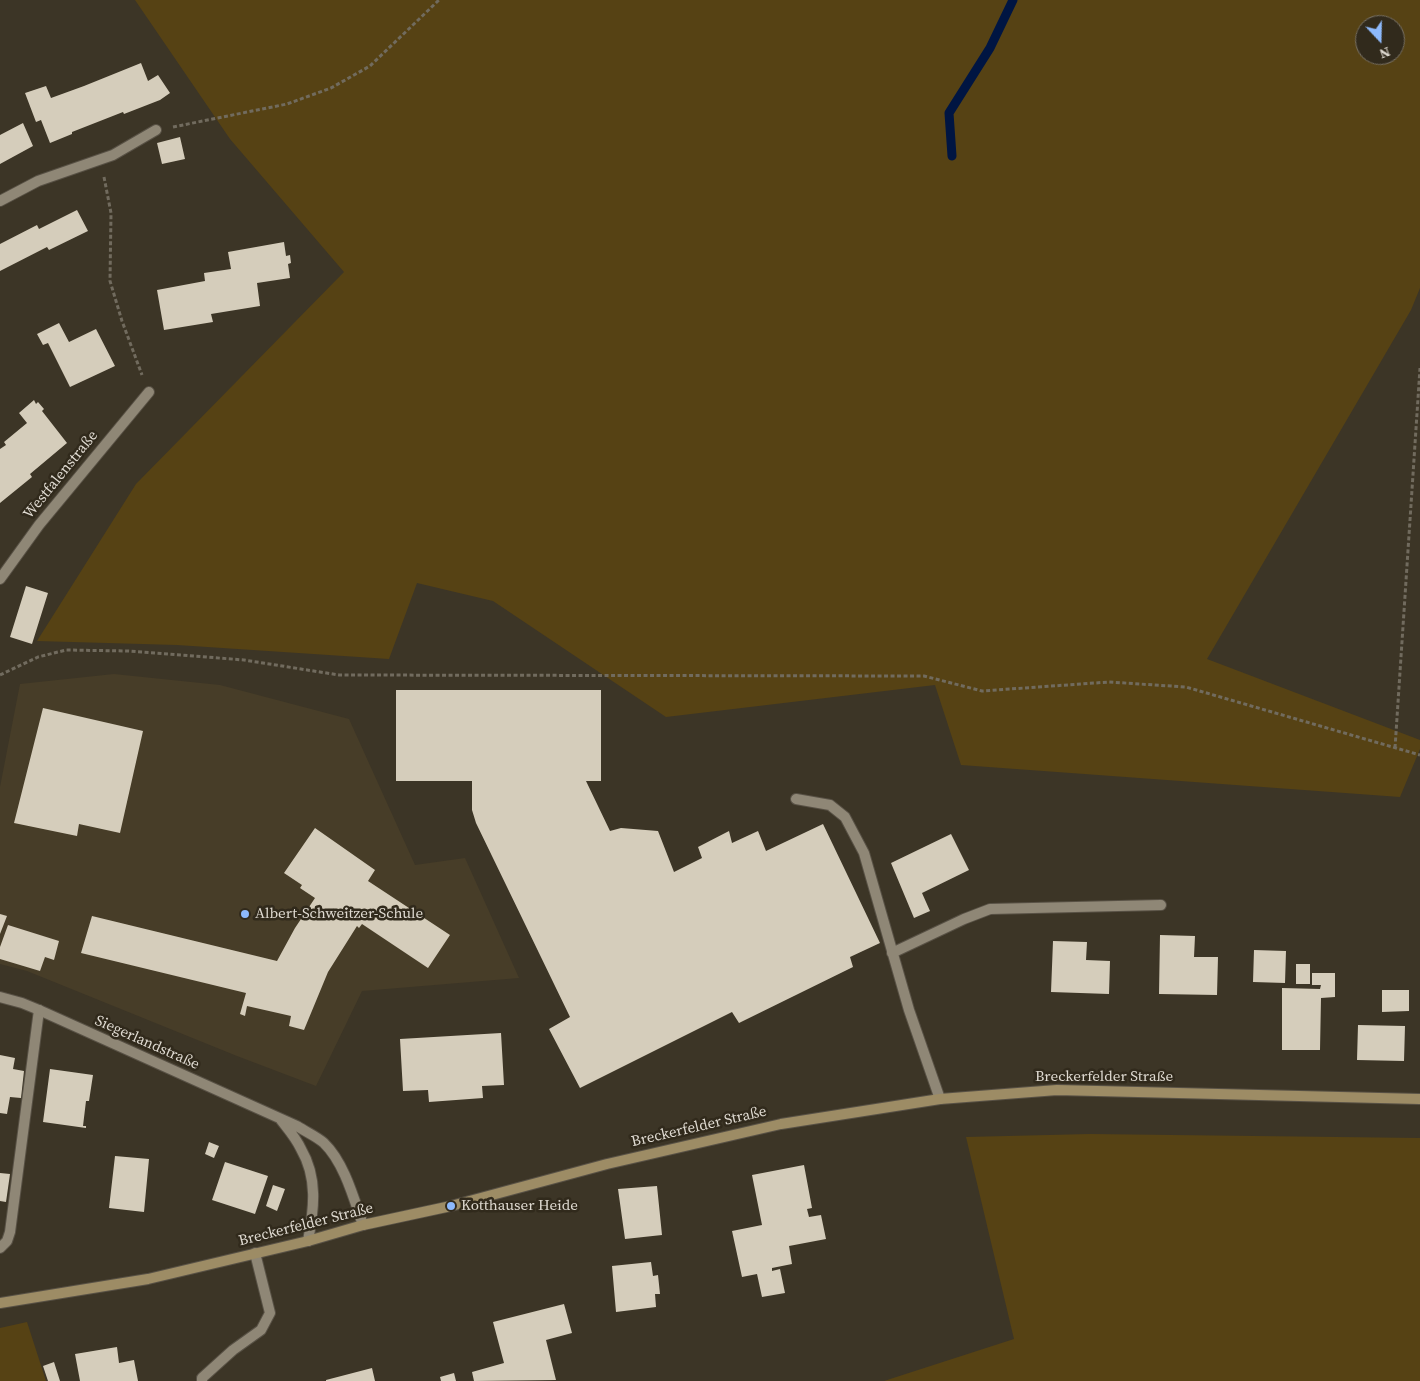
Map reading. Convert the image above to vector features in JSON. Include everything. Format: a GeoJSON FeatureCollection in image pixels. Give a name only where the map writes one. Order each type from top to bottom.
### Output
{"type":"FeatureCollection","features":[{"type":"Feature","properties":{"kind":"main road","name":"Breckerfelder Straße"},"geometry":{"type":"LineString","coordinates":[[0,1304],[148,1279],[308,1241],[364,1225],[451,1206],[545,1179],[781,1124],[940,1099],[1057,1090],[1420,1099]]}},
{"type":"Feature","properties":{"kind":"street"},"geometry":{"type":"LineString","coordinates":[[0,201],[38,182],[114,155],[156,130]]}},
{"type":"Feature","properties":{"kind":"street","name":"Westfalenstraße"},"geometry":{"type":"LineString","coordinates":[[0,579],[39,525],[149,392]]}},
{"type":"Feature","properties":{"kind":"street"},"geometry":{"type":"LineString","coordinates":[[796,799],[830,805],[845,817],[864,853],[909,1010],[940,1099]]}},
{"type":"Feature","properties":{"kind":"street"},"geometry":{"type":"LineString","coordinates":[[892,952],[990,909],[1161,905]]}},
{"type":"Feature","properties":{"kind":"street","name":"Siegerlandstraße"},"geometry":{"type":"LineString","coordinates":[[0,997],[39,1010],[297,1126],[322,1142],[331,1151],[351,1189],[364,1225]]}},
{"type":"Feature","properties":{"kind":"street"},"geometry":{"type":"LineString","coordinates":[[0,1248],[7,1241],[10,1232],[39,1010]]}},
{"type":"Feature","properties":{"kind":"street","name":"Siegerlandstraße"},"geometry":{"type":"LineString","coordinates":[[280,1119],[302,1149],[312,1175],[314,1212],[308,1241]]}},
{"type":"Feature","properties":{"kind":"street"},"geometry":{"type":"LineString","coordinates":[[202,1381],[202,1378],[233,1350],[261,1330],[270,1313],[255,1253]]}},
{"type":"Feature","properties":{"kind":"path"},"geometry":{"type":"LineString","coordinates":[[156,130],[287,104],[331,88],[370,66],[439,0]]}},
{"type":"Feature","properties":{"kind":"path"},"geometry":{"type":"LineString","coordinates":[[100,160],[111,213],[110,281],[122,321],[149,392]]}},
{"type":"Feature","properties":{"kind":"path"},"geometry":{"type":"LineString","coordinates":[[1395,748],[1420,368]]}},
{"type":"Feature","properties":{"kind":"path"},"geometry":{"type":"LineString","coordinates":[[0,675],[38,657],[66,650],[244,660],[339,675],[924,676],[982,691],[1109,682],[1186,687],[1420,755]]}},
{"type":"Feature","properties":{"kind":"shaded area"},"geometry":{"type":"Polygon","coordinates":[[[135,0],[1420,0],[1420,288],[1411,310],[1207,659],[1420,740],[1420,749],[1400,797],[961,765],[935,685],[666,717],[493,601],[417,583],[389,659],[177,645],[37,641],[136,484],[344,272],[230,139],[135,0]]]}},
{"type":"Feature","properties":{"kind":"shaded area","name":"Albert-Schweitzer-Schule"},"geometry":{"type":"Polygon","coordinates":[[[114,674],[220,685],[349,719],[415,865],[465,858],[519,978],[362,991],[316,1086],[27,971],[0,964],[0,787],[20,684],[114,674]]]}},
{"type":"Feature","properties":{"kind":"shaded area"},"geometry":{"type":"Polygon","coordinates":[[[1090,1134],[1420,1138],[1420,1381],[884,1381],[1014,1339],[966,1137],[1090,1134]]]}},
{"type":"Feature","properties":{"kind":"shaded area"},"geometry":{"type":"Polygon","coordinates":[[[27,1322],[46,1381],[0,1381],[0,1328],[27,1322]]]}},
{"type":"Feature","properties":{"kind":"building"},"geometry":{"type":"Polygon","coordinates":[[[141,63],[148,81],[158,75],[170,93],[160,100],[124,114],[123,112],[72,132],[72,134],[50,143],[41,120],[36,122],[25,93],[46,86],[51,98],[141,63]]]}},
{"type":"Feature","properties":{"kind":"building"},"geometry":{"type":"Polygon","coordinates":[[[23,123],[33,146],[0,164],[0,135],[23,123]]]}},
{"type":"Feature","properties":{"kind":"building"},"geometry":{"type":"Polygon","coordinates":[[[180,137],[185,159],[162,164],[157,143],[180,137]]]}},
{"type":"Feature","properties":{"kind":"building"},"geometry":{"type":"Polygon","coordinates":[[[77,210],[88,231],[49,250],[47,247],[0,271],[0,244],[37,225],[39,229],[77,210]]]}},
{"type":"Feature","properties":{"kind":"building"},"geometry":{"type":"Polygon","coordinates":[[[284,242],[286,256],[290,255],[291,263],[288,264],[290,278],[257,283],[260,306],[211,314],[213,322],[164,330],[157,290],[205,281],[204,273],[231,269],[228,252],[284,242]]]}},
{"type":"Feature","properties":{"kind":"building"},"geometry":{"type":"Polygon","coordinates":[[[59,323],[69,342],[96,329],[115,366],[70,387],[48,343],[43,345],[37,334],[59,323]]]}},
{"type":"Feature","properties":{"kind":"building"},"geometry":{"type":"Polygon","coordinates":[[[34,400],[36,404],[38,402],[44,409],[42,411],[67,443],[30,474],[32,477],[0,503],[0,449],[6,445],[4,442],[27,423],[19,413],[34,400]]]}},
{"type":"Feature","properties":{"kind":"building"},"geometry":{"type":"Polygon","coordinates":[[[26,586],[48,593],[32,644],[10,637],[26,586]]]}},
{"type":"Feature","properties":{"kind":"building"},"geometry":{"type":"Polygon","coordinates":[[[396,690],[601,690],[601,781],[586,781],[610,831],[621,828],[658,831],[674,872],[702,858],[698,847],[729,831],[732,843],[758,831],[766,851],[823,824],[880,943],[850,957],[853,967],[739,1023],[732,1012],[580,1088],[549,1029],[570,1017],[476,823],[472,810],[472,781],[396,781],[396,690]]]}},
{"type":"Feature","properties":{"kind":"building"},"geometry":{"type":"Polygon","coordinates":[[[43,708],[143,731],[120,833],[79,824],[77,836],[14,823],[43,708]]]}},
{"type":"Feature","properties":{"kind":"building"},"geometry":{"type":"Polygon","coordinates":[[[315,828],[375,870],[368,881],[450,935],[428,968],[362,924],[359,928],[357,926],[328,972],[304,1030],[289,1026],[291,1016],[247,1006],[245,1016],[240,1014],[246,993],[81,953],[92,916],[277,961],[295,928],[315,898],[300,888],[302,885],[284,873],[315,828]]]}},
{"type":"Feature","properties":{"kind":"building"},"geometry":{"type":"Polygon","coordinates":[[[951,834],[969,870],[922,893],[930,911],[914,918],[891,863],[951,834]]]}},
{"type":"Feature","properties":{"kind":"building"},"geometry":{"type":"Polygon","coordinates":[[[0,914],[7,916],[0,934],[0,914]]]}},
{"type":"Feature","properties":{"kind":"building"},"geometry":{"type":"Polygon","coordinates":[[[8,925],[59,941],[54,960],[45,957],[40,971],[0,959],[0,947],[8,925]]]}},
{"type":"Feature","properties":{"kind":"building"},"geometry":{"type":"Polygon","coordinates":[[[1160,935],[1195,936],[1194,957],[1218,957],[1217,995],[1159,994],[1160,935]]]}},
{"type":"Feature","properties":{"kind":"building"},"geometry":{"type":"Polygon","coordinates":[[[1053,941],[1087,942],[1086,960],[1110,961],[1109,994],[1051,992],[1053,941]]]}},
{"type":"Feature","properties":{"kind":"building"},"geometry":{"type":"Polygon","coordinates":[[[1254,950],[1286,951],[1285,983],[1253,982],[1254,950]]]}},
{"type":"Feature","properties":{"kind":"building"},"geometry":{"type":"Polygon","coordinates":[[[1296,964],[1310,964],[1310,984],[1296,984],[1296,964]]]}},
{"type":"Feature","properties":{"kind":"building"},"geometry":{"type":"Polygon","coordinates":[[[1312,973],[1335,973],[1335,997],[1321,998],[1320,1050],[1282,1050],[1282,988],[1320,989],[1321,985],[1312,985],[1312,973]]]}},
{"type":"Feature","properties":{"kind":"building"},"geometry":{"type":"Polygon","coordinates":[[[1382,990],[1409,990],[1409,1011],[1382,1012],[1382,990]]]}},
{"type":"Feature","properties":{"kind":"building"},"geometry":{"type":"Polygon","coordinates":[[[1358,1025],[1405,1026],[1404,1061],[1357,1060],[1358,1025]]]}},
{"type":"Feature","properties":{"kind":"building"},"geometry":{"type":"Polygon","coordinates":[[[501,1033],[504,1085],[482,1086],[483,1098],[429,1102],[428,1090],[403,1091],[400,1039],[501,1033]]]}},
{"type":"Feature","properties":{"kind":"building"},"geometry":{"type":"Polygon","coordinates":[[[0,1055],[15,1058],[13,1069],[24,1071],[21,1098],[10,1097],[7,1114],[0,1113],[0,1055]]]}},
{"type":"Feature","properties":{"kind":"building"},"geometry":{"type":"Polygon","coordinates":[[[50,1069],[93,1075],[89,1101],[86,1101],[83,1126],[86,1126],[86,1128],[43,1122],[50,1069]]]}},
{"type":"Feature","properties":{"kind":"building"},"geometry":{"type":"Polygon","coordinates":[[[209,1142],[219,1146],[214,1158],[205,1154],[209,1142]]]}},
{"type":"Feature","properties":{"kind":"building"},"geometry":{"type":"Polygon","coordinates":[[[115,1156],[149,1159],[144,1212],[109,1208],[115,1156]]]}},
{"type":"Feature","properties":{"kind":"building"},"geometry":{"type":"Polygon","coordinates":[[[225,1162],[268,1176],[255,1214],[212,1200],[225,1162]]]}},
{"type":"Feature","properties":{"kind":"building"},"geometry":{"type":"Polygon","coordinates":[[[804,1165],[812,1208],[807,1209],[809,1217],[821,1215],[826,1239],[789,1246],[792,1264],[772,1268],[772,1271],[780,1269],[785,1293],[762,1297],[757,1274],[742,1277],[732,1231],[762,1225],[752,1175],[804,1165]]]}},
{"type":"Feature","properties":{"kind":"building"},"geometry":{"type":"Polygon","coordinates":[[[0,1173],[10,1174],[6,1202],[0,1201],[0,1173]]]}},
{"type":"Feature","properties":{"kind":"building"},"geometry":{"type":"Polygon","coordinates":[[[273,1185],[285,1189],[277,1211],[266,1206],[273,1185]]]}},
{"type":"Feature","properties":{"kind":"building"},"geometry":{"type":"Polygon","coordinates":[[[657,1186],[662,1235],[625,1239],[618,1189],[657,1186]]]}},
{"type":"Feature","properties":{"kind":"building"},"geometry":{"type":"Polygon","coordinates":[[[651,1262],[653,1276],[658,1275],[660,1294],[655,1294],[656,1307],[616,1312],[612,1266],[651,1262]]]}},
{"type":"Feature","properties":{"kind":"building"},"geometry":{"type":"Polygon","coordinates":[[[564,1304],[572,1333],[546,1340],[556,1380],[474,1381],[472,1372],[504,1363],[493,1322],[564,1304]]]}},
{"type":"Feature","properties":{"kind":"building"},"geometry":{"type":"Polygon","coordinates":[[[117,1347],[119,1363],[134,1360],[138,1381],[80,1381],[75,1354],[117,1347]]]}},
{"type":"Feature","properties":{"kind":"building"},"geometry":{"type":"Polygon","coordinates":[[[54,1362],[60,1381],[48,1381],[43,1366],[54,1362]]]}},
{"type":"Feature","properties":{"kind":"building"},"geometry":{"type":"Polygon","coordinates":[[[372,1368],[375,1381],[326,1381],[326,1380],[372,1368]]]}},
{"type":"Feature","properties":{"kind":"building"},"geometry":{"type":"Polygon","coordinates":[[[454,1373],[456,1381],[441,1381],[440,1377],[454,1373]]]}},
{"type":"Feature","properties":{"kind":"waterway"},"geometry":{"type":"LineString","coordinates":[[952,156],[949,113],[990,48],[1013,0]]}},
{"type":"Feature","properties":{"kind":"place","name":"Albert-Schweitzer-Schule"},"geometry":{"type":"Point","coordinates":[245,914]}},
{"type":"Feature","properties":{"kind":"place","name":"Kotthauser Heide"},"geometry":{"type":"Point","coordinates":[451,1206]}}]}
